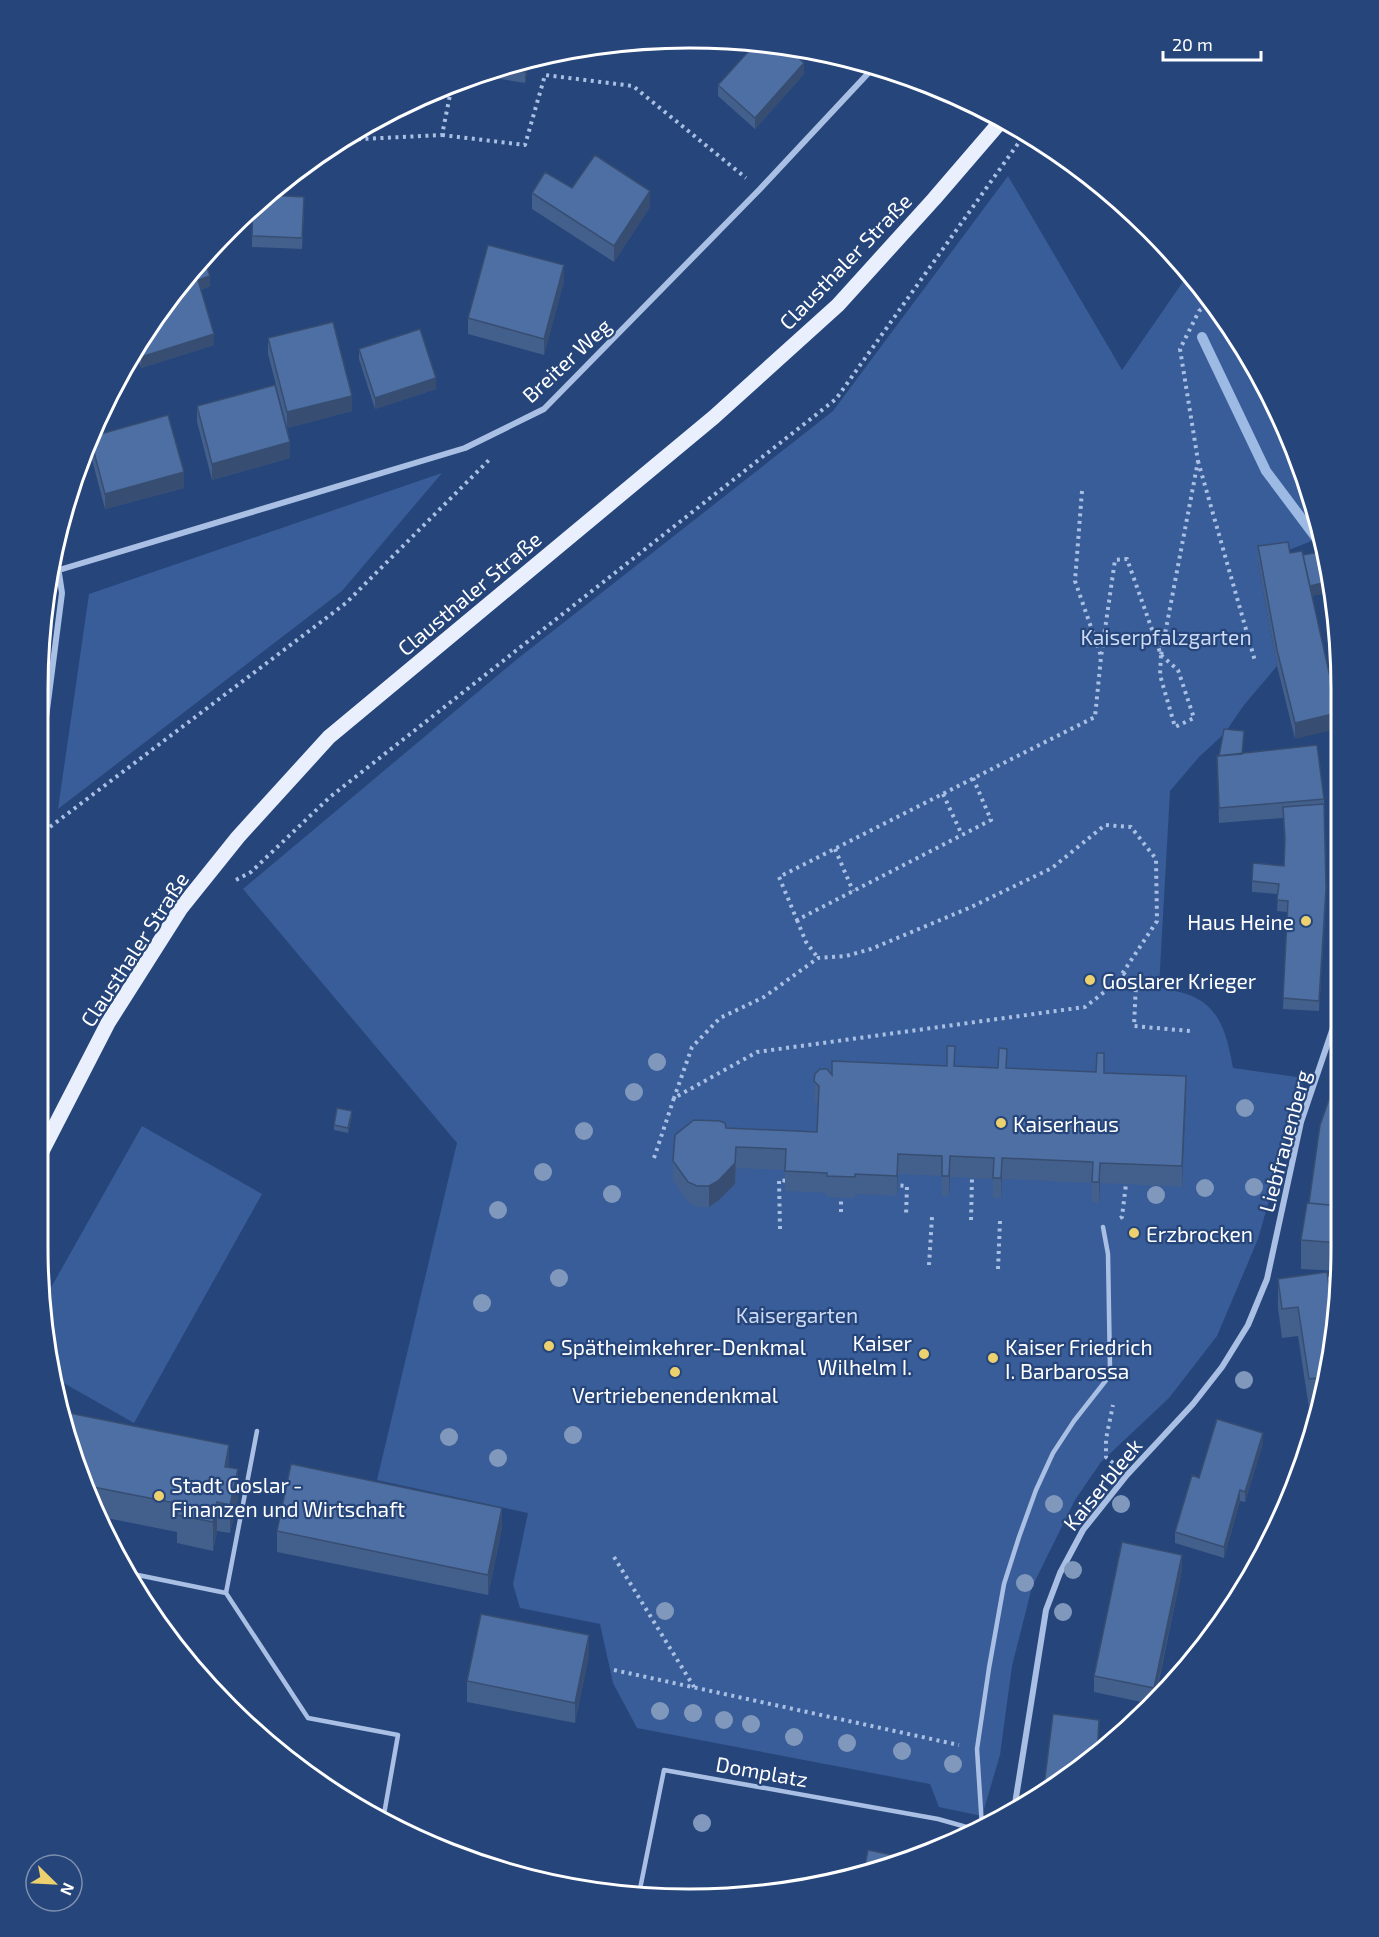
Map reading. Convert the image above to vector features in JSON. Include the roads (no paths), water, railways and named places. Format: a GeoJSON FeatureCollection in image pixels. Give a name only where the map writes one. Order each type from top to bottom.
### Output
{"type":"FeatureCollection","features":[{"type":"Feature","properties":{"kind":"main road","name":"Clausthaler Straße"},"geometry":{"type":"LineString","coordinates":[[48,1140],[108,1023],[181,908],[238,837],[329,737],[714,417],[838,305],[996,127]]}},
{"type":"Feature","properties":{"kind":"street","name":"Breiter Weg"},"geometry":{"type":"LineString","coordinates":[[59,570],[465,448],[544,409],[760,189],[868,74]]}},
{"type":"Feature","properties":{"kind":"street"},"geometry":{"type":"LineString","coordinates":[[48,702],[62,593],[59,573]]}},
{"type":"Feature","properties":{"kind":"street","name":"Liebfrauenberg"},"geometry":{"type":"LineString","coordinates":[[1267,1279],[1301,1122],[1331,1034]]}},
{"type":"Feature","properties":{"kind":"street"},"geometry":{"type":"LineString","coordinates":[[1267,1279],[1277,1279]]}},
{"type":"Feature","properties":{"kind":"street","name":"Kaiserbleek"},"geometry":{"type":"LineString","coordinates":[[1016,1800],[1046,1610],[1060,1572],[1083,1530],[1127,1475],[1193,1404],[1222,1367],[1248,1325],[1267,1279]]}},
{"type":"Feature","properties":{"kind":"street"},"geometry":{"type":"LineString","coordinates":[[1308,1280],[1330,1280]]}},
{"type":"Feature","properties":{"kind":"lane"},"geometry":{"type":"LineString","coordinates":[[981,1818],[977,1749],[1004,1584],[1036,1490],[1053,1453],[1074,1421],[1107,1379],[1110,1369],[1108,1254],[1103,1227]]}},
{"type":"Feature","properties":{"kind":"lane"},"geometry":{"type":"LineString","coordinates":[[257,1431],[226,1593],[308,1718],[398,1735],[385,1811]]}},
{"type":"Feature","properties":{"kind":"lane"},"geometry":{"type":"LineString","coordinates":[[138,1575],[226,1593]]}},
{"type":"Feature","properties":{"kind":"lane","name":"Domplatz"},"geometry":{"type":"LineString","coordinates":[[640,1887],[664,1770],[938,1818],[965,1826]]}},
{"type":"Feature","properties":{"kind":"waterway"},"geometry":{"type":"LineString","coordinates":[[1202,337],[1266,471],[1311,531]]}},
{"type":"Feature","properties":{"kind":"place","name":"Haus Heine"},"geometry":{"type":"Point","coordinates":[1306,921]}},
{"type":"Feature","properties":{"kind":"place","name":"Goslarer Krieger"},"geometry":{"type":"Point","coordinates":[1090,980]}},
{"type":"Feature","properties":{"kind":"place","name":"Kaiserhaus"},"geometry":{"type":"Point","coordinates":[1001,1123]}},
{"type":"Feature","properties":{"kind":"place","name":"Erzbrocken"},"geometry":{"type":"Point","coordinates":[1134,1233]}},
{"type":"Feature","properties":{"kind":"place","name":"Spätheimkehrer-Denkmal"},"geometry":{"type":"Point","coordinates":[549,1346]}},
{"type":"Feature","properties":{"kind":"place","name":"Kaiser Wilhelm I."},"geometry":{"type":"Point","coordinates":[924,1354]}},
{"type":"Feature","properties":{"kind":"place","name":"Kaiser Friedrich I. Barbarossa"},"geometry":{"type":"Point","coordinates":[993,1358]}},
{"type":"Feature","properties":{"kind":"place","name":"Vertriebenendenkmal"},"geometry":{"type":"Point","coordinates":[675,1372]}},
{"type":"Feature","properties":{"kind":"place","name":"Stadt Goslar - Finanzen und Wirtschaft"},"geometry":{"type":"Point","coordinates":[159,1496]}},
{"type":"Feature","properties":{"kind":"park label","name":"Kaiserpfalzgarten"},"geometry":{"type":"Point","coordinates":[1166,636]}},
{"type":"Feature","properties":{"kind":"park label","name":"Kaisergarten"},"geometry":{"type":"Point","coordinates":[797,1314]}}]}
